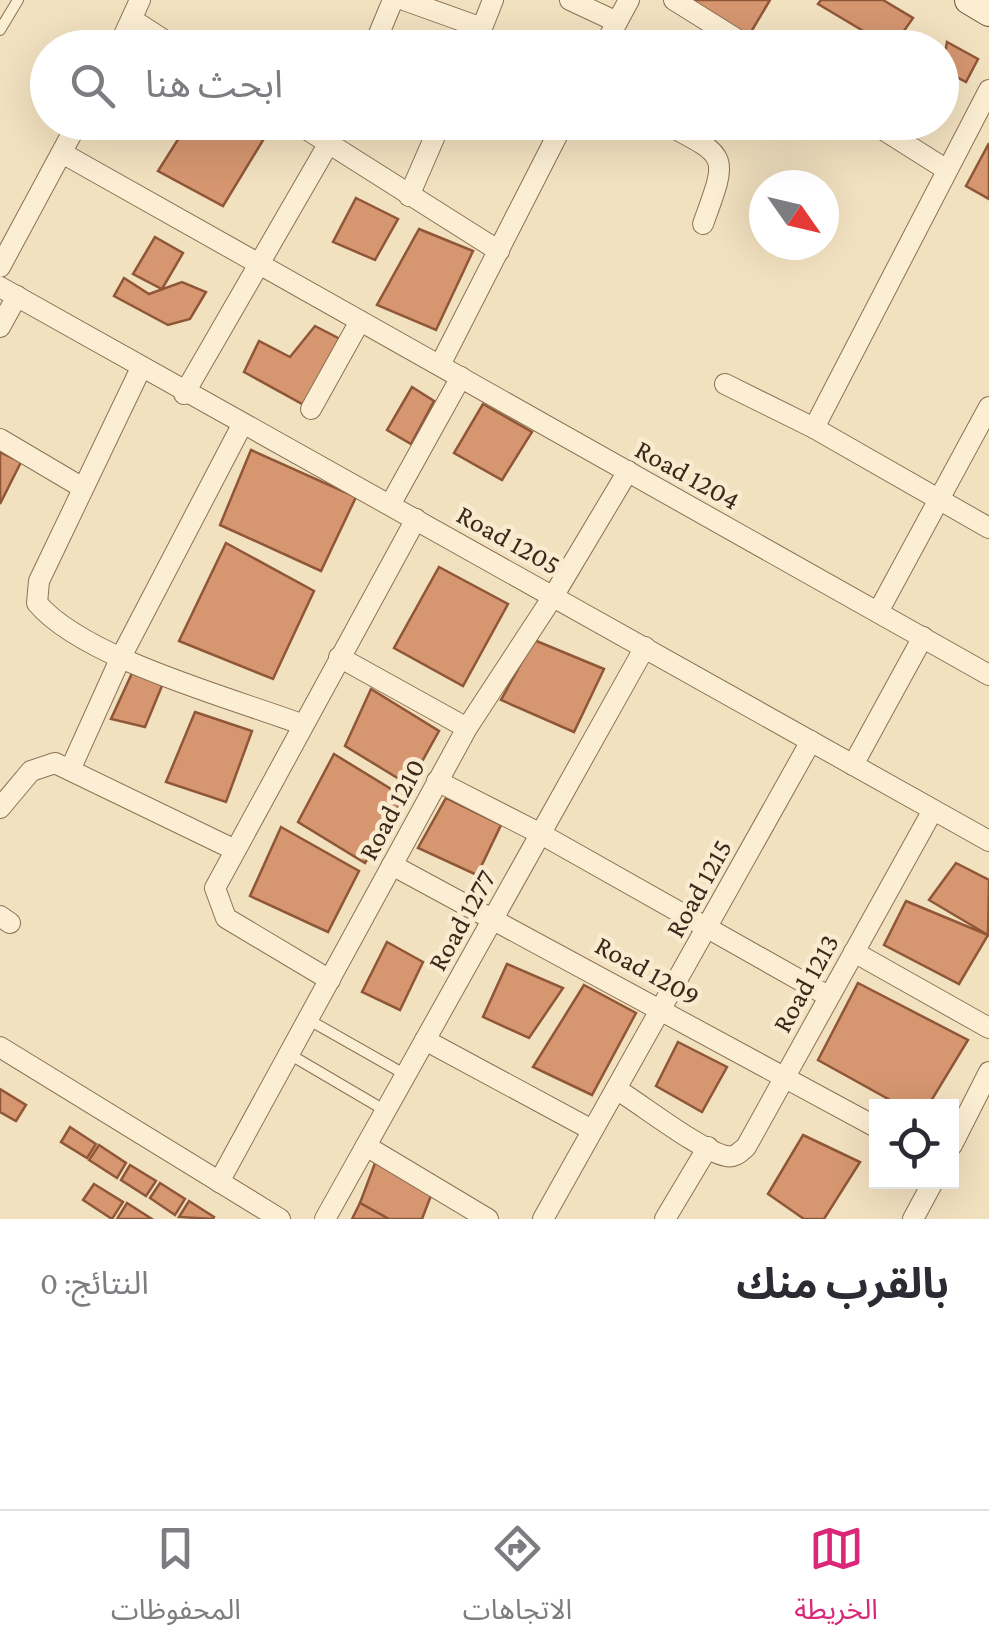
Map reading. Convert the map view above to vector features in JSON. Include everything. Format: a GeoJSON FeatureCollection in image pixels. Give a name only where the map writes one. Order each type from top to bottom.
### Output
{"type":"FeatureCollection","features":[{"type":"Feature","properties":{"kind":"street"},"geometry":{"type":"LineString","coordinates":[[380,30],[393,0]]}},
{"type":"Feature","properties":{"kind":"street"},"geometry":{"type":"LineString","coordinates":[[404,0],[462,30]]}},
{"type":"Feature","properties":{"kind":"street"},"geometry":{"type":"LineString","coordinates":[[481,30],[493,0]]}},
{"type":"Feature","properties":{"kind":"street"},"geometry":{"type":"LineString","coordinates":[[570,0],[617,22]]}},
{"type":"Feature","properties":{"kind":"street"},"geometry":{"type":"LineString","coordinates":[[613,30],[629,0]]}},
{"type":"Feature","properties":{"kind":"street"},"geometry":{"type":"LineString","coordinates":[[674,0],[722,30]]}},
{"type":"Feature","properties":{"kind":"street"},"geometry":{"type":"LineString","coordinates":[[969,0],[989,12]]}},
{"type":"Feature","properties":{"kind":"street"},"geometry":{"type":"LineString","coordinates":[[136,10],[157,30]]}},
{"type":"Feature","properties":{"kind":"street"},"geometry":{"type":"LineString","coordinates":[[814,428],[989,90]]}},
{"type":"Feature","properties":{"kind":"street"},"geometry":{"type":"LineString","coordinates":[[0,267],[69,140]]}},
{"type":"Feature","properties":{"kind":"street"},"geometry":{"type":"LineString","coordinates":[[323,140],[498,251]]}},
{"type":"Feature","properties":{"kind":"street"},"geometry":{"type":"LineString","coordinates":[[184,394],[333,140]]}},
{"type":"Feature","properties":{"kind":"street"},"geometry":{"type":"LineString","coordinates":[[410,196],[433,140]]}},
{"type":"Feature","properties":{"kind":"street"},"geometry":{"type":"LineString","coordinates":[[440,365],[555,140]]}},
{"type":"Feature","properties":{"kind":"street"},"geometry":{"type":"LineString","coordinates":[[696,140],[711,148],[720,160],[722,174],[702,224]]}},
{"type":"Feature","properties":{"kind":"street"},"geometry":{"type":"LineString","coordinates":[[900,140],[947,170]]}},
{"type":"Feature","properties":{"kind":"street","name":"Road 1204"},"geometry":{"type":"LineString","coordinates":[[62,153],[989,675]]}},
{"type":"Feature","properties":{"kind":"street"},"geometry":{"type":"LineString","coordinates":[[0,326],[8,292]]}},
{"type":"Feature","properties":{"kind":"street","name":"Road 1205"},"geometry":{"type":"LineString","coordinates":[[8,292],[989,842]]}},
{"type":"Feature","properties":{"kind":"street"},"geometry":{"type":"LineString","coordinates":[[311,410],[360,321]]}},
{"type":"Feature","properties":{"kind":"street"},"geometry":{"type":"LineString","coordinates":[[142,368],[38,581],[37,603],[50,618],[122,657],[301,724]]}},
{"type":"Feature","properties":{"kind":"street"},"geometry":{"type":"LineString","coordinates":[[390,505],[461,377]]}},
{"type":"Feature","properties":{"kind":"street"},"geometry":{"type":"LineString","coordinates":[[725,384],[814,428],[989,528]]}},
{"type":"Feature","properties":{"kind":"street"},"geometry":{"type":"LineString","coordinates":[[878,612],[989,408]]}},
{"type":"Feature","properties":{"kind":"street"},"geometry":{"type":"LineString","coordinates":[[70,770],[122,657],[242,425]]}},
{"type":"Feature","properties":{"kind":"street"},"geometry":{"type":"LineString","coordinates":[[0,439],[82,488]]}},
{"type":"Feature","properties":{"kind":"street","name":"Road 1210"},"geometry":{"type":"LineString","coordinates":[[219,1182],[466,728],[554,595],[628,471]]}},
{"type":"Feature","properties":{"kind":"street"},"geometry":{"type":"LineString","coordinates":[[330,980],[222,911],[215,888],[416,519]]}},
{"type":"Feature","properties":{"kind":"street"},"geometry":{"type":"LineString","coordinates":[[853,765],[923,638]]}},
{"type":"Feature","properties":{"kind":"street","name":"Road 1277"},"geometry":{"type":"LineString","coordinates":[[325,1219],[645,647]]}},
{"type":"Feature","properties":{"kind":"street"},"geometry":{"type":"LineString","coordinates":[[339,657],[466,728]]}},
{"type":"Feature","properties":{"kind":"street","name":"Road 1215"},"geometry":{"type":"LineString","coordinates":[[543,1219],[811,741]]}},
{"type":"Feature","properties":{"kind":"street"},"geometry":{"type":"LineString","coordinates":[[0,808],[31,771],[55,763],[233,849]]}},
{"type":"Feature","properties":{"kind":"street"},"geometry":{"type":"LineString","coordinates":[[437,780],[541,834],[828,996]]}},
{"type":"Feature","properties":{"kind":"street","name":"Road 1213"},"geometry":{"type":"LineString","coordinates":[[708,1147],[726,1156],[736,1156],[746,1147],[933,810]]}},
{"type":"Feature","properties":{"kind":"street","name":"Road 1209"},"geometry":{"type":"LineString","coordinates":[[392,865],[869,1122]]}},
{"type":"Feature","properties":{"kind":"street"},"geometry":{"type":"LineString","coordinates":[[854,952],[989,1028]]}},
{"type":"Feature","properties":{"kind":"street"},"geometry":{"type":"LineString","coordinates":[[425,1040],[592,1130]]}},
{"type":"Feature","properties":{"kind":"street"},"geometry":{"type":"LineString","coordinates":[[0,1047],[280,1219]]}},
{"type":"Feature","properties":{"kind":"street"},"geometry":{"type":"LineString","coordinates":[[959,1132],[989,1072]]}},
{"type":"Feature","properties":{"kind":"street"},"geometry":{"type":"LineString","coordinates":[[616,1089],[708,1147],[665,1219]]}},
{"type":"Feature","properties":{"kind":"street"},"geometry":{"type":"LineString","coordinates":[[366,1146],[488,1219]]}},
{"type":"Feature","properties":{"kind":"street"},"geometry":{"type":"LineString","coordinates":[[912,1219],[929,1189]]}},
{"type":"Feature","properties":{"kind":"lane"},"geometry":{"type":"LineString","coordinates":[[0,30],[18,0]]}},
{"type":"Feature","properties":{"kind":"lane"},"geometry":{"type":"LineString","coordinates":[[309,1020],[406,1075]]}},
{"type":"Feature","properties":{"kind":"lane"},"geometry":{"type":"LineString","coordinates":[[288,1054],[386,1111]]}},
{"type":"Feature","properties":{"kind":"building"},"geometry":{"type":"Polygon","coordinates":[[[686,0],[770,0],[752,30],[736,30],[686,0]]]}},
{"type":"Feature","properties":{"kind":"building"},"geometry":{"type":"Polygon","coordinates":[[[821,0],[883,0],[913,18],[905,30],[862,30],[818,4],[821,0]]]}},
{"type":"Feature","properties":{"kind":"building"},"geometry":{"type":"Polygon","coordinates":[[[959,49],[978,59],[966,82],[959,78],[959,49]]]}},
{"type":"Feature","properties":{"kind":"building"},"geometry":{"type":"Polygon","coordinates":[[[178,140],[263,140],[223,206],[158,171],[178,140]]]}},
{"type":"Feature","properties":{"kind":"building"},"geometry":{"type":"Polygon","coordinates":[[[989,143],[989,199],[966,186],[989,143]]]}},
{"type":"Feature","properties":{"kind":"building"},"geometry":{"type":"Polygon","coordinates":[[[356,198],[398,219],[375,260],[333,242],[356,198]]]}},
{"type":"Feature","properties":{"kind":"building"},"geometry":{"type":"Polygon","coordinates":[[[419,229],[473,251],[436,330],[377,305],[419,229]]]}},
{"type":"Feature","properties":{"kind":"building"},"geometry":{"type":"Polygon","coordinates":[[[155,237],[183,253],[162,289],[133,274],[155,237]]]}},
{"type":"Feature","properties":{"kind":"building"},"geometry":{"type":"Polygon","coordinates":[[[124,278],[149,294],[182,282],[206,292],[190,319],[168,325],[114,296],[124,278]]]}},
{"type":"Feature","properties":{"kind":"building"},"geometry":{"type":"Polygon","coordinates":[[[315,326],[342,340],[304,405],[244,372],[259,341],[290,357],[315,326]]]}},
{"type":"Feature","properties":{"kind":"building"},"geometry":{"type":"Polygon","coordinates":[[[412,387],[434,401],[411,444],[387,430],[412,387]]]}},
{"type":"Feature","properties":{"kind":"building"},"geometry":{"type":"Polygon","coordinates":[[[483,404],[532,432],[502,480],[454,453],[483,404]]]}},
{"type":"Feature","properties":{"kind":"building"},"geometry":{"type":"Polygon","coordinates":[[[251,450],[356,497],[321,571],[220,525],[251,450]]]}},
{"type":"Feature","properties":{"kind":"building"},"geometry":{"type":"Polygon","coordinates":[[[0,452],[21,462],[0,504],[0,452]]]}},
{"type":"Feature","properties":{"kind":"building"},"geometry":{"type":"Polygon","coordinates":[[[226,543],[314,591],[273,679],[179,641],[226,543]]]}},
{"type":"Feature","properties":{"kind":"building"},"geometry":{"type":"Polygon","coordinates":[[[439,567],[508,604],[463,686],[394,648],[439,567]]]}},
{"type":"Feature","properties":{"kind":"building"},"geometry":{"type":"Polygon","coordinates":[[[534,640],[604,669],[574,732],[501,700],[534,640]]]}},
{"type":"Feature","properties":{"kind":"building"},"geometry":{"type":"Polygon","coordinates":[[[133,671],[164,681],[145,727],[111,719],[133,671]]]}},
{"type":"Feature","properties":{"kind":"building"},"geometry":{"type":"Polygon","coordinates":[[[371,689],[439,731],[409,785],[345,746],[371,689]]]}},
{"type":"Feature","properties":{"kind":"building"},"geometry":{"type":"Polygon","coordinates":[[[195,712],[252,731],[226,802],[166,782],[195,712]]]}},
{"type":"Feature","properties":{"kind":"building"},"geometry":{"type":"Polygon","coordinates":[[[334,754],[404,797],[365,863],[298,822],[334,754]]]}},
{"type":"Feature","properties":{"kind":"building"},"geometry":{"type":"Polygon","coordinates":[[[446,798],[501,825],[477,875],[418,848],[446,798]]]}},
{"type":"Feature","properties":{"kind":"building"},"geometry":{"type":"Polygon","coordinates":[[[281,827],[359,871],[328,932],[250,896],[281,827]]]}},
{"type":"Feature","properties":{"kind":"building"},"geometry":{"type":"Polygon","coordinates":[[[956,863],[989,880],[988,935],[929,900],[956,863]]]}},
{"type":"Feature","properties":{"kind":"building"},"geometry":{"type":"Polygon","coordinates":[[[906,901],[988,935],[959,984],[884,945],[906,901]]]}},
{"type":"Feature","properties":{"kind":"building"},"geometry":{"type":"Polygon","coordinates":[[[387,942],[423,962],[400,1010],[362,992],[387,942]]]}},
{"type":"Feature","properties":{"kind":"building"},"geometry":{"type":"Polygon","coordinates":[[[507,964],[563,988],[529,1038],[483,1017],[507,964]]]}},
{"type":"Feature","properties":{"kind":"building"},"geometry":{"type":"Polygon","coordinates":[[[858,983],[968,1040],[932,1099],[888,1099],[818,1060],[858,983]]]}},
{"type":"Feature","properties":{"kind":"building"},"geometry":{"type":"Polygon","coordinates":[[[584,985],[636,1013],[592,1095],[533,1067],[584,985]]]}},
{"type":"Feature","properties":{"kind":"building"},"geometry":{"type":"Polygon","coordinates":[[[678,1042],[727,1067],[702,1112],[656,1086],[678,1042]]]}},
{"type":"Feature","properties":{"kind":"building"},"geometry":{"type":"Polygon","coordinates":[[[0,1089],[26,1105],[16,1121],[0,1112],[0,1089]]]}},
{"type":"Feature","properties":{"kind":"building"},"geometry":{"type":"Polygon","coordinates":[[[70,1127],[96,1144],[87,1158],[61,1142],[70,1127]]]}},
{"type":"Feature","properties":{"kind":"building"},"geometry":{"type":"Polygon","coordinates":[[[803,1135],[860,1162],[824,1219],[804,1219],[768,1194],[803,1135]]]}},
{"type":"Feature","properties":{"kind":"building"},"geometry":{"type":"Polygon","coordinates":[[[99,1145],[126,1163],[117,1178],[89,1160],[99,1145]]]}},
{"type":"Feature","properties":{"kind":"building"},"geometry":{"type":"Polygon","coordinates":[[[377,1158],[432,1193],[422,1219],[389,1219],[360,1203],[377,1158]]]}},
{"type":"Feature","properties":{"kind":"building"},"geometry":{"type":"Polygon","coordinates":[[[130,1165],[156,1181],[146,1196],[121,1180],[130,1165]]]}},
{"type":"Feature","properties":{"kind":"building"},"geometry":{"type":"Polygon","coordinates":[[[160,1183],[185,1199],[175,1215],[150,1198],[160,1183]]]}},
{"type":"Feature","properties":{"kind":"building"},"geometry":{"type":"Polygon","coordinates":[[[94,1184],[123,1202],[112,1219],[83,1200],[94,1184]]]}},
{"type":"Feature","properties":{"kind":"building"},"geometry":{"type":"Polygon","coordinates":[[[189,1201],[214,1217],[213,1219],[179,1217],[189,1201]]]}},
{"type":"Feature","properties":{"kind":"building"},"geometry":{"type":"Polygon","coordinates":[[[127,1203],[152,1219],[117,1219],[127,1203]]]}},
{"type":"Feature","properties":{"kind":"building"},"geometry":{"type":"Polygon","coordinates":[[[360,1203],[389,1219],[352,1219],[360,1203]]]}}]}
